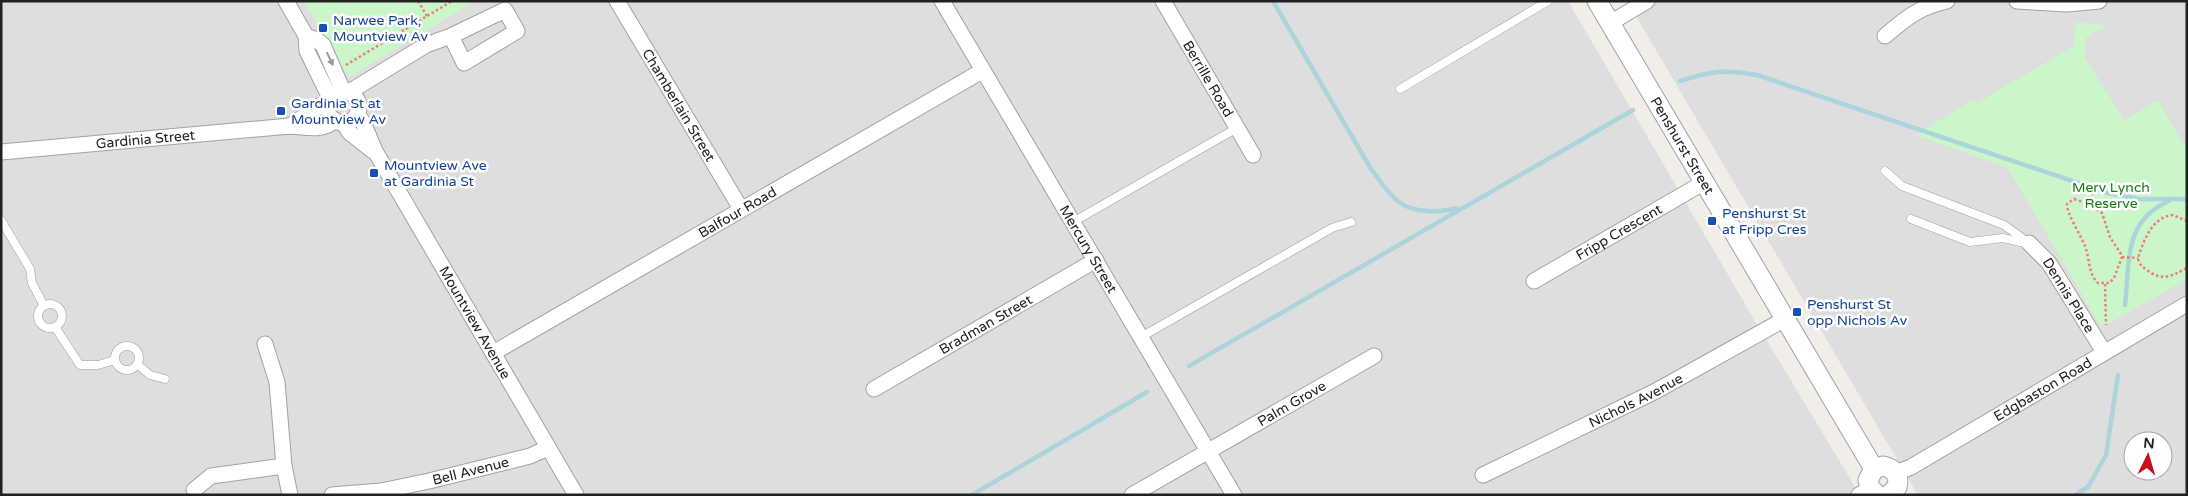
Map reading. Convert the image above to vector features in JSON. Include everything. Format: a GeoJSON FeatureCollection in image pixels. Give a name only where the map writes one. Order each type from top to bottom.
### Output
{"type":"FeatureCollection","features":[{"type":"Feature","properties":{"kind":"street"},"geometry":{"type":"LineString","coordinates":[[286,1],[306,36],[308,50],[329,101],[329,113],[339,121],[350,121],[357,114],[358,101],[323,46],[317,40],[306,36]]}},
{"type":"Feature","properties":{"kind":"street","name":"Chamberlain Street"},"geometry":{"type":"LineString","coordinates":[[617,1],[741,209]]}},
{"type":"Feature","properties":{"kind":"street","name":"Mercury Street"},"geometry":{"type":"LineString","coordinates":[[942,1],[1234,495]]}},
{"type":"Feature","properties":{"kind":"street","name":"Berrille Road"},"geometry":{"type":"LineString","coordinates":[[1163,1],[1253,155]]}},
{"type":"Feature","properties":{"kind":"street","name":"Penshurst Street"},"geometry":{"type":"LineString","coordinates":[[1597,1],[1874,470]]}},
{"type":"Feature","properties":{"kind":"street"},"geometry":{"type":"LineString","coordinates":[[1610,23],[1646,1]]}},
{"type":"Feature","properties":{"kind":"street"},"geometry":{"type":"LineString","coordinates":[[1885,36],[1911,14],[1930,5],[1947,1]]}},
{"type":"Feature","properties":{"kind":"street"},"geometry":{"type":"LineString","coordinates":[[2017,1],[2068,4],[2099,1]]}},
{"type":"Feature","properties":{"kind":"street"},"geometry":{"type":"LineString","coordinates":[[329,101],[336,92],[350,90],[426,44],[451,36]]}},
{"type":"Feature","properties":{"kind":"street","name":"Balfour Road"},"geometry":{"type":"LineString","coordinates":[[493,353],[982,71]]}},
{"type":"Feature","properties":{"kind":"street","name":"Gardinia Street"},"geometry":{"type":"LineString","coordinates":[[290,126],[329,101]]}},
{"type":"Feature","properties":{"kind":"street","name":"Mountview Avenue"},"geometry":{"type":"LineString","coordinates":[[357,114],[363,122],[374,152],[576,495]]}},
{"type":"Feature","properties":{"kind":"street","name":"Gardinia Street"},"geometry":{"type":"LineString","coordinates":[[1,152],[290,126],[328,127],[339,121]]}},
{"type":"Feature","properties":{"kind":"street","name":"Mountview Avenue"},"geometry":{"type":"LineString","coordinates":[[339,121],[349,132],[374,152]]}},
{"type":"Feature","properties":{"kind":"street","name":"Fripp Crescent"},"geometry":{"type":"LineString","coordinates":[[1534,281],[1703,183]]}},
{"type":"Feature","properties":{"kind":"street","name":"Dennis Place"},"geometry":{"type":"LineString","coordinates":[[2029,244],[2049,262],[2104,352]]}},
{"type":"Feature","properties":{"kind":"street","name":"Bradman Street"},"geometry":{"type":"LineString","coordinates":[[874,389],[1096,260]]}},
{"type":"Feature","properties":{"kind":"street","name":"Edgbaston Road"},"geometry":{"type":"LineString","coordinates":[[1896,474],[1911,467],[2187,304]]}},
{"type":"Feature","properties":{"kind":"street","name":"Nichols Avenue"},"geometry":{"type":"LineString","coordinates":[[1483,475],[1656,391],[1785,319]]}},
{"type":"Feature","properties":{"kind":"street"},"geometry":{"type":"LineString","coordinates":[[265,344],[277,382],[284,466],[290,495]]}},
{"type":"Feature","properties":{"kind":"street","name":"Palm Grove"},"geometry":{"type":"LineString","coordinates":[[1132,495],[1374,356]]}},
{"type":"Feature","properties":{"kind":"street","name":"Bell Avenue"},"geometry":{"type":"LineString","coordinates":[[332,495],[381,491],[428,481],[530,456],[548,448]]}},
{"type":"Feature","properties":{"kind":"street"},"geometry":{"type":"LineString","coordinates":[[194,490],[211,476],[284,466]]}},
{"type":"Feature","properties":{"kind":"street"},"geometry":{"type":"LineString","coordinates":[[1868,493],[1868,480],[1874,470],[1878,467],[1888,467],[1896,474],[1897,487],[1889,495]]}},
{"type":"Feature","properties":{"kind":"lane"},"geometry":{"type":"LineString","coordinates":[[1400,89],[1548,1]]}},
{"type":"Feature","properties":{"kind":"lane"},"geometry":{"type":"LineString","coordinates":[[1073,222],[1237,128]]}},
{"type":"Feature","properties":{"kind":"lane"},"geometry":{"type":"LineString","coordinates":[[1885,171],[1902,186],[2004,225],[2029,244]]}},
{"type":"Feature","properties":{"kind":"lane"},"geometry":{"type":"LineString","coordinates":[[1911,219],[1970,242],[2004,238],[2029,244]]}},
{"type":"Feature","properties":{"kind":"lane"},"geometry":{"type":"LineString","coordinates":[[1,220],[30,269],[32,283],[44,306]]}},
{"type":"Feature","properties":{"kind":"lane"},"geometry":{"type":"LineString","coordinates":[[1141,336],[1332,228],[1351,222]]}},
{"type":"Feature","properties":{"kind":"lane"},"geometry":{"type":"LineString","coordinates":[[51,305],[60,310],[62,318],[55,327],[44,327],[38,320],[38,312],[44,306],[51,305]]}},
{"type":"Feature","properties":{"kind":"lane"},"geometry":{"type":"LineString","coordinates":[[55,327],[80,365],[98,365],[115,360],[120,349],[127,347],[135,349],[139,360],[132,369],[125,370],[115,360]]}},
{"type":"Feature","properties":{"kind":"lane"},"geometry":{"type":"LineString","coordinates":[[137,364],[150,375],[165,379]]}},
{"type":"Feature","properties":{"kind":"path"},"geometry":{"type":"LineString","coordinates":[[418,1],[427,16]]}},
{"type":"Feature","properties":{"kind":"path"},"geometry":{"type":"LineString","coordinates":[[350,90],[346,65],[452,1]]}},
{"type":"Feature","properties":{"kind":"path"},"geometry":{"type":"LineString","coordinates":[[2089,204],[2096,184]]}},
{"type":"Feature","properties":{"kind":"path"},"geometry":{"type":"LineString","coordinates":[[2074,199],[2089,204],[2105,217],[2108,232],[2120,250],[2122,257],[2114,278],[2105,284],[2098,283],[2092,275],[2087,249],[2066,207],[2068,202],[2074,199]]}},
{"type":"Feature","properties":{"kind":"path"},"geometry":{"type":"LineString","coordinates":[[2138,258],[2152,227],[2159,220],[2173,215],[2187,221]]}},
{"type":"Feature","properties":{"kind":"path"},"geometry":{"type":"LineString","coordinates":[[2122,257],[2138,258]]}},
{"type":"Feature","properties":{"kind":"path"},"geometry":{"type":"LineString","coordinates":[[2138,258],[2144,268],[2162,278],[2170,277],[2187,268]]}},
{"type":"Feature","properties":{"kind":"path"},"geometry":{"type":"LineString","coordinates":[[2105,284],[2106,329]]}},
{"type":"Feature","properties":{"kind":"shaded area"},"geometry":{"type":"Polygon","coordinates":[[[1,1],[1568,1],[1755,321],[1860,495],[1,495],[1,1]]]}},
{"type":"Feature","properties":{"kind":"shaded area"},"geometry":{"type":"Polygon","coordinates":[[[1627,1],[2187,1],[2187,495],[1918,495],[1627,1]]]}},
{"type":"Feature","properties":{"kind":"green space"},"geometry":{"type":"Polygon","coordinates":[[[304,1],[475,1],[349,77],[304,1]]]}},
{"type":"Feature","properties":{"kind":"green space","name":"Merv Lynch Reserve"},"geometry":{"type":"Polygon","coordinates":[[[2076,22],[2107,26],[2086,37],[2085,58],[2124,120],[2158,101],[2187,150],[2187,279],[2110,323],[2100,325],[2008,168],[1916,135],[1974,99],[1977,103],[2074,46],[2076,22]]]}},
{"type":"Feature","properties":{"kind":"waterway"},"geometry":{"type":"LineString","coordinates":[[1273,1],[1371,169],[1391,195],[1405,206],[1419,210],[1442,211],[1456,208]]}},
{"type":"Feature","properties":{"kind":"waterway"},"geometry":{"type":"LineString","coordinates":[[1680,81],[1718,72],[1757,75],[2108,193],[2139,199],[2187,199]]}},
{"type":"Feature","properties":{"kind":"waterway"},"geometry":{"type":"LineString","coordinates":[[1189,366],[1633,110]]}},
{"type":"Feature","properties":{"kind":"waterway"},"geometry":{"type":"LineString","coordinates":[[2125,305],[2129,258],[2136,231],[2143,220],[2154,209],[2169,201]]}},
{"type":"Feature","properties":{"kind":"waterway"},"geometry":{"type":"LineString","coordinates":[[2075,495],[2088,487],[2106,455],[2118,375]]}},
{"type":"Feature","properties":{"kind":"waterway"},"geometry":{"type":"LineString","coordinates":[[972,495],[1147,392]]}},
{"type":"Feature","properties":{"kind":"place","name":"Narwee Park, Mountview Av"},"geometry":{"type":"Point","coordinates":[323,28]}},
{"type":"Feature","properties":{"kind":"place","name":"Gardinia St at Mountview Av"},"geometry":{"type":"Point","coordinates":[281,111]}},
{"type":"Feature","properties":{"kind":"place","name":"Mountview Ave at Gardinia St"},"geometry":{"type":"Point","coordinates":[374,173]}},
{"type":"Feature","properties":{"kind":"place","name":"Penshurst St at Fripp Cres"},"geometry":{"type":"Point","coordinates":[1712,221]}},
{"type":"Feature","properties":{"kind":"place","name":"Penshurst St opp Nichols Av"},"geometry":{"type":"Point","coordinates":[1797,312]}}]}
